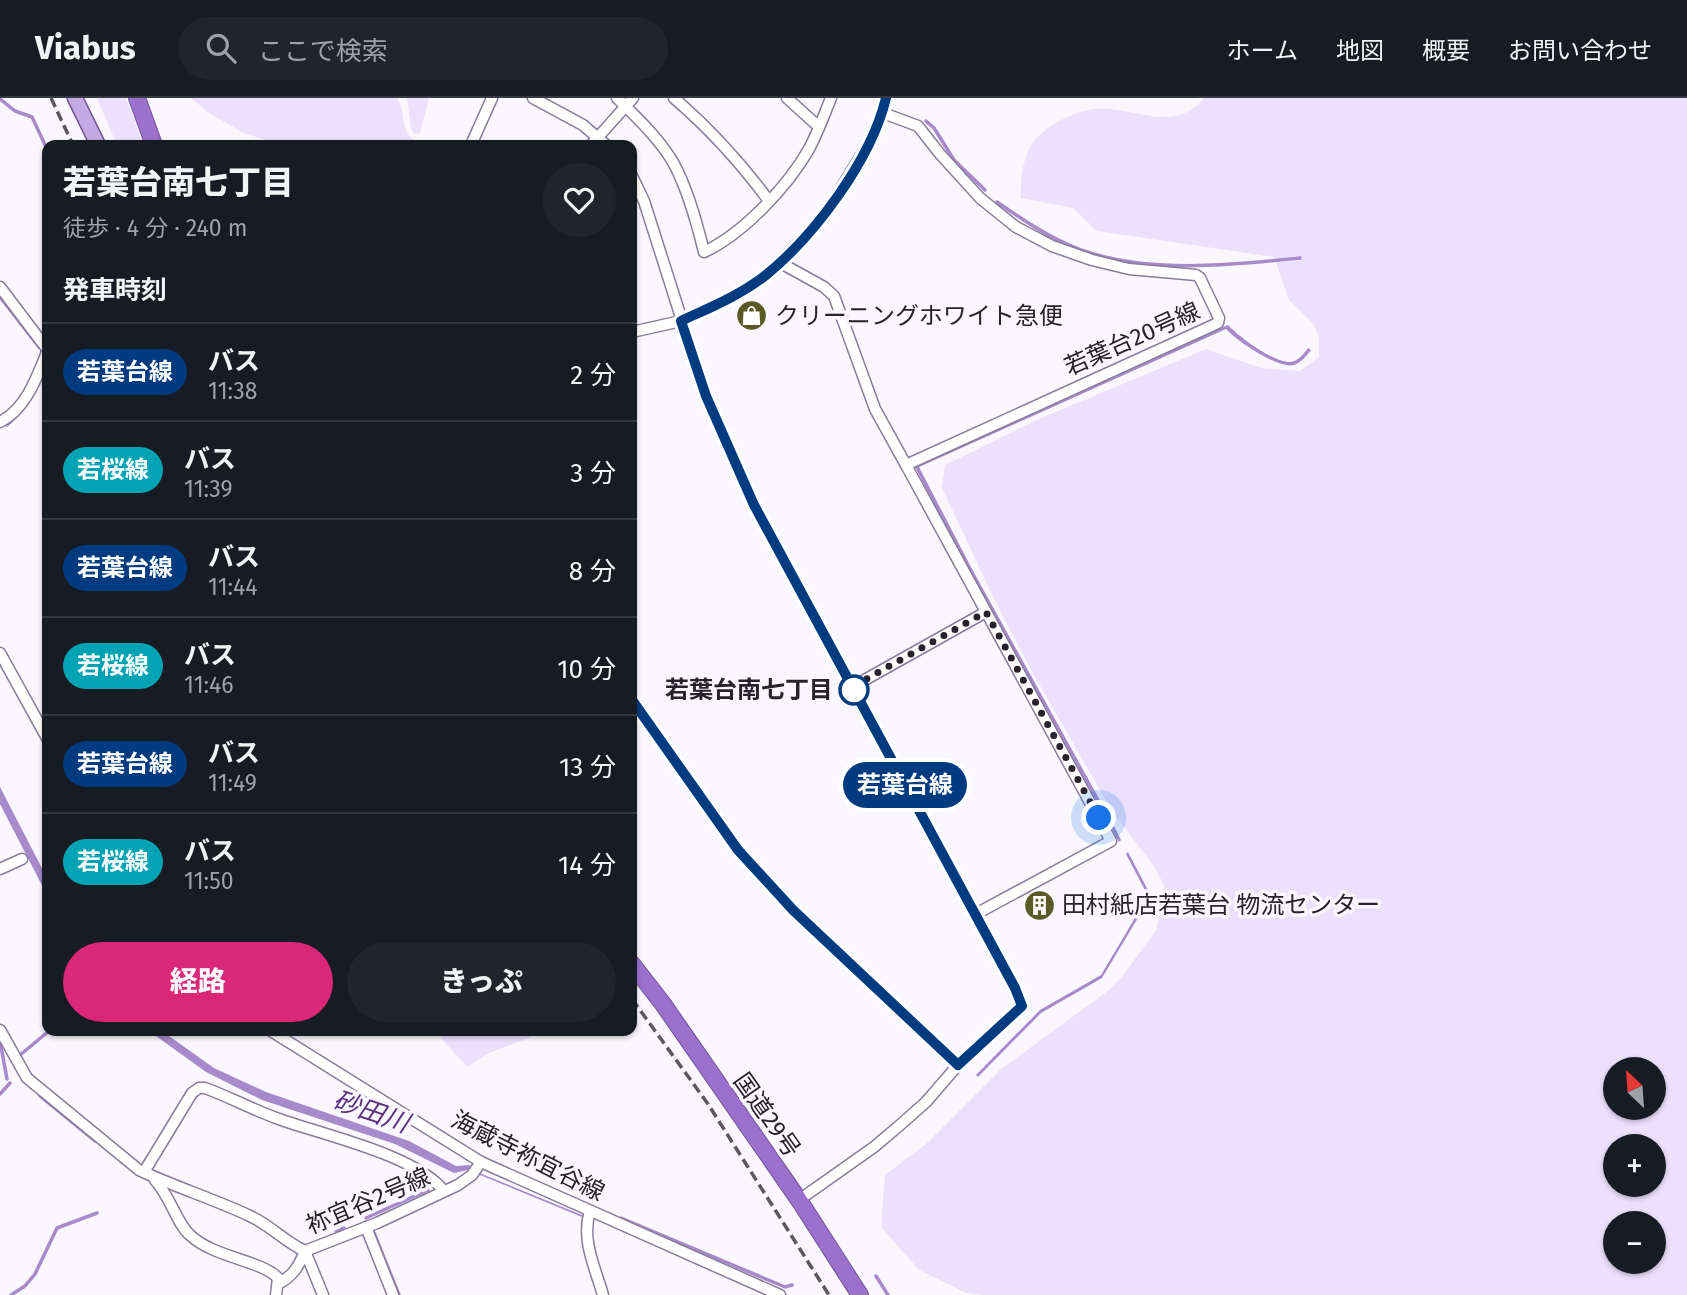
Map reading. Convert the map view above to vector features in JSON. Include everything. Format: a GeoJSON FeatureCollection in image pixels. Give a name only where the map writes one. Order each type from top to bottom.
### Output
{"type":"FeatureCollection","features":[{"type":"Feature","properties":{"kind":"highway"},"geometry":{"type":"LineString","coordinates":[[136,98],[152,140]]}},
{"type":"Feature","properties":{"kind":"highway","name":"国道29号"},"geometry":{"type":"LineString","coordinates":[[637,970],[799,1200],[860,1295]]}},
{"type":"Feature","properties":{"kind":"main road"},"geometry":{"type":"LineString","coordinates":[[75,98],[96,140]]}},
{"type":"Feature","properties":{"kind":"street"},"geometry":{"type":"LineString","coordinates":[[473,140],[492,98]]}},
{"type":"Feature","properties":{"kind":"street"},"geometry":{"type":"LineString","coordinates":[[533,98],[564,113],[595,140]]}},
{"type":"Feature","properties":{"kind":"street"},"geometry":{"type":"LineString","coordinates":[[617,98],[630,103],[674,164],[704,252],[746,223],[783,185],[808,150],[831,98]]}},
{"type":"Feature","properties":{"kind":"street"},"geometry":{"type":"LineString","coordinates":[[674,98],[729,151],[769,201]]}},
{"type":"Feature","properties":{"kind":"street"},"geometry":{"type":"LineString","coordinates":[[788,98],[819,127]]}},
{"type":"Feature","properties":{"kind":"street"},"geometry":{"type":"LineString","coordinates":[[637,331],[681,321],[733,296],[766,275],[822,218],[867,146],[883,113],[886,98]]}},
{"type":"Feature","properties":{"kind":"street"},"geometry":{"type":"LineString","coordinates":[[600,140],[630,103]]}},
{"type":"Feature","properties":{"kind":"street","name":"若葉台20号線"},"geometry":{"type":"LineString","coordinates":[[883,113],[918,126],[980,198],[1016,227],[1052,246],[1093,260],[1129,269],[1196,275],[1200,278],[1219,318],[1218,323],[1211,327],[905,465]]}},
{"type":"Feature","properties":{"kind":"street"},"geometry":{"type":"LineString","coordinates":[[637,186],[706,396],[754,505],[1015,988],[1022,1006],[958,1065],[926,1102],[874,1147],[799,1200]]}},
{"type":"Feature","properties":{"kind":"street"},"geometry":{"type":"LineString","coordinates":[[779,262],[824,287],[834,296],[875,409],[1111,841],[974,915]]}},
{"type":"Feature","properties":{"kind":"street"},"geometry":{"type":"LineString","coordinates":[[0,287],[42,343]]}},
{"type":"Feature","properties":{"kind":"street"},"geometry":{"type":"LineString","coordinates":[[0,422],[20,405],[31,389],[42,362]]}},
{"type":"Feature","properties":{"kind":"street"},"geometry":{"type":"LineString","coordinates":[[852,687],[986,612]]}},
{"type":"Feature","properties":{"kind":"street"},"geometry":{"type":"LineString","coordinates":[[0,653],[42,729]]}},
{"type":"Feature","properties":{"kind":"street"},"geometry":{"type":"LineString","coordinates":[[637,707],[738,850],[793,910],[958,1065]]}},
{"type":"Feature","properties":{"kind":"street"},"geometry":{"type":"LineString","coordinates":[[0,869],[22,859]]}},
{"type":"Feature","properties":{"kind":"street"},"geometry":{"type":"LineString","coordinates":[[0,1030],[27,1078],[149,1175],[169,1196],[189,1235],[224,1256],[272,1272],[278,1278],[277,1289]]}},
{"type":"Feature","properties":{"kind":"street","name":"海蔵寺祢宜谷線"},"geometry":{"type":"LineString","coordinates":[[279,1036],[481,1162],[779,1295]]}},
{"type":"Feature","properties":{"kind":"street"},"geometry":{"type":"LineString","coordinates":[[149,1175],[192,1093],[199,1088],[205,1088],[280,1119],[402,1161],[432,1178],[444,1191]]}},
{"type":"Feature","properties":{"kind":"street","name":"祢宜谷2号線"},"geometry":{"type":"LineString","coordinates":[[277,1289],[289,1278],[305,1251],[366,1227],[466,1181],[481,1162]]}},
{"type":"Feature","properties":{"kind":"street"},"geometry":{"type":"LineString","coordinates":[[149,1175],[265,1223],[292,1245],[305,1251],[323,1295]]}},
{"type":"Feature","properties":{"kind":"street"},"geometry":{"type":"LineString","coordinates":[[590,1211],[586,1225],[587,1241],[603,1295]]}},
{"type":"Feature","properties":{"kind":"street"},"geometry":{"type":"LineString","coordinates":[[366,1227],[393,1295]]}},
{"type":"Feature","properties":{"kind":"shaded area"},"geometry":{"type":"Polygon","coordinates":[[[97,98],[126,98],[142,140],[115,140],[97,98]]]}},
{"type":"Feature","properties":{"kind":"shaded area"},"geometry":{"type":"Polygon","coordinates":[[[191,98],[397,98],[406,129],[413,140],[265,140],[244,133],[209,113],[191,98]]]}},
{"type":"Feature","properties":{"kind":"shaded area"},"geometry":{"type":"Polygon","coordinates":[[[407,98],[429,98],[420,133],[415,134],[411,129],[407,98]]]}},
{"type":"Feature","properties":{"kind":"shaded area"},"geometry":{"type":"Polygon","coordinates":[[[1204,98],[1687,98],[1687,1295],[982,1295],[966,1293],[919,1270],[881,1227],[885,1175],[926,1144],[1000,1070],[1109,990],[1122,977],[1156,930],[1165,887],[1153,865],[1112,811],[996,603],[942,488],[945,465],[1039,419],[1206,349],[1262,368],[1300,371],[1319,357],[1319,338],[1314,325],[1289,300],[1274,257],[1097,231],[1073,208],[1021,198],[1023,167],[1031,146],[1041,134],[1063,119],[1097,109],[1166,117],[1180,115],[1204,98]]]}},
{"type":"Feature","properties":{"kind":"shaded area"},"geometry":{"type":"Polygon","coordinates":[[[1228,325],[1257,348],[1284,361],[1294,361],[1308,348],[1311,350],[1304,359],[1294,365],[1278,363],[1258,353],[1226,329],[919,467],[972,569],[1112,822],[1121,840],[1119,842],[915,467],[1228,325]]]}},
{"type":"Feature","properties":{"kind":"shaded area"},"geometry":{"type":"Polygon","coordinates":[[[0,787],[42,868],[42,885],[0,804],[0,787]]]}},
{"type":"Feature","properties":{"kind":"shaded area"},"geometry":{"type":"Polygon","coordinates":[[[1128,852],[1151,896],[1102,978],[1041,1013],[978,1077],[976,1075],[1040,1010],[1101,975],[1148,896],[1126,854],[1128,852]]]}},
{"type":"Feature","properties":{"kind":"shaded area"},"geometry":{"type":"Polygon","coordinates":[[[156,1036],[169,1036],[214,1068],[266,1092],[409,1141],[456,1166],[469,1165],[482,1174],[582,1217],[468,1170],[454,1173],[395,1144],[262,1100],[206,1072],[156,1036]]]}},
{"type":"Feature","properties":{"kind":"shaded area"},"geometry":{"type":"Polygon","coordinates":[[[441,1036],[531,1037],[491,1052],[467,1067],[441,1036]]]}},
{"type":"Feature","properties":{"kind":"waterway"},"geometry":{"type":"LineString","coordinates":[[0,99],[15,111],[32,117],[43,140]]}},
{"type":"Feature","properties":{"kind":"waterway"},"geometry":{"type":"LineString","coordinates":[[926,121],[934,128],[954,160],[985,190]]}},
{"type":"Feature","properties":{"kind":"waterway"},"geometry":{"type":"LineString","coordinates":[[997,202],[1059,240],[1107,258],[1190,266],[1300,258]]}},
{"type":"Feature","properties":{"kind":"waterway"},"geometry":{"type":"LineString","coordinates":[[0,297],[39,347]]}},
{"type":"Feature","properties":{"kind":"waterway"},"geometry":{"type":"LineString","coordinates":[[7,425],[23,409]]}},
{"type":"Feature","properties":{"kind":"waterway"},"geometry":{"type":"LineString","coordinates":[[20,1055],[43,1036]]}},
{"type":"Feature","properties":{"kind":"waterway"},"geometry":{"type":"LineString","coordinates":[[0,1041],[7,1079]]}},
{"type":"Feature","properties":{"kind":"waterway"},"geometry":{"type":"LineString","coordinates":[[0,1094],[10,1083]]}},
{"type":"Feature","properties":{"kind":"waterway"},"geometry":{"type":"LineString","coordinates":[[40,1096],[95,1141]]}},
{"type":"Feature","properties":{"kind":"waterway"},"geometry":{"type":"LineString","coordinates":[[366,1218],[428,1190]]}},
{"type":"Feature","properties":{"kind":"waterway"},"geometry":{"type":"LineString","coordinates":[[11,1295],[25,1286],[35,1274],[57,1228],[97,1213]]}},
{"type":"Feature","properties":{"kind":"waterway","name":"砂田川"},"geometry":{"type":"LineString","coordinates":[[621,1218],[785,1287],[792,1285]]}},
{"type":"Feature","properties":{"kind":"waterway"},"geometry":{"type":"LineString","coordinates":[[336,1232],[344,1228]]}},
{"type":"Feature","properties":{"kind":"waterway"},"geometry":{"type":"LineString","coordinates":[[374,1233],[399,1295]]}},
{"type":"Feature","properties":{"kind":"waterway","name":"砂田川"},"geometry":{"type":"LineString","coordinates":[[876,1276],[888,1295]]}},
{"type":"Feature","properties":{"kind":"railway"},"geometry":{"type":"LineString","coordinates":[[51,98],[71,140]]}},
{"type":"Feature","properties":{"kind":"railway"},"geometry":{"type":"LineString","coordinates":[[637,1006],[708,1104],[829,1295]]}},
{"type":"Feature","properties":{"kind":"bus line","name":"若葉台線"},"geometry":{"type":"LineString","coordinates":[[637,707],[738,850],[793,910],[958,1065],[1022,1006],[1015,988],[754,505],[706,396],[681,321],[733,296],[766,275],[822,218],[873,136],[886,98]]}},
{"type":"Feature","properties":{"kind":"place","name":"クリーニングホワイト急便"},"geometry":{"type":"Point","coordinates":[752,316]}},
{"type":"Feature","properties":{"kind":"place","name":"若葉台南七丁目"},"geometry":{"type":"Point","coordinates":[854,690]}},
{"type":"Feature","properties":{"kind":"place","name":"田村紙店若葉台 物流センター"},"geometry":{"type":"Point","coordinates":[1039,905]}},
{"type":"Feature","properties":{"kind":"route"},"geometry":{"type":"LineString","coordinates":[[854,690],[855,692],[852,687],[986,612],[1099,818]]}}]}
